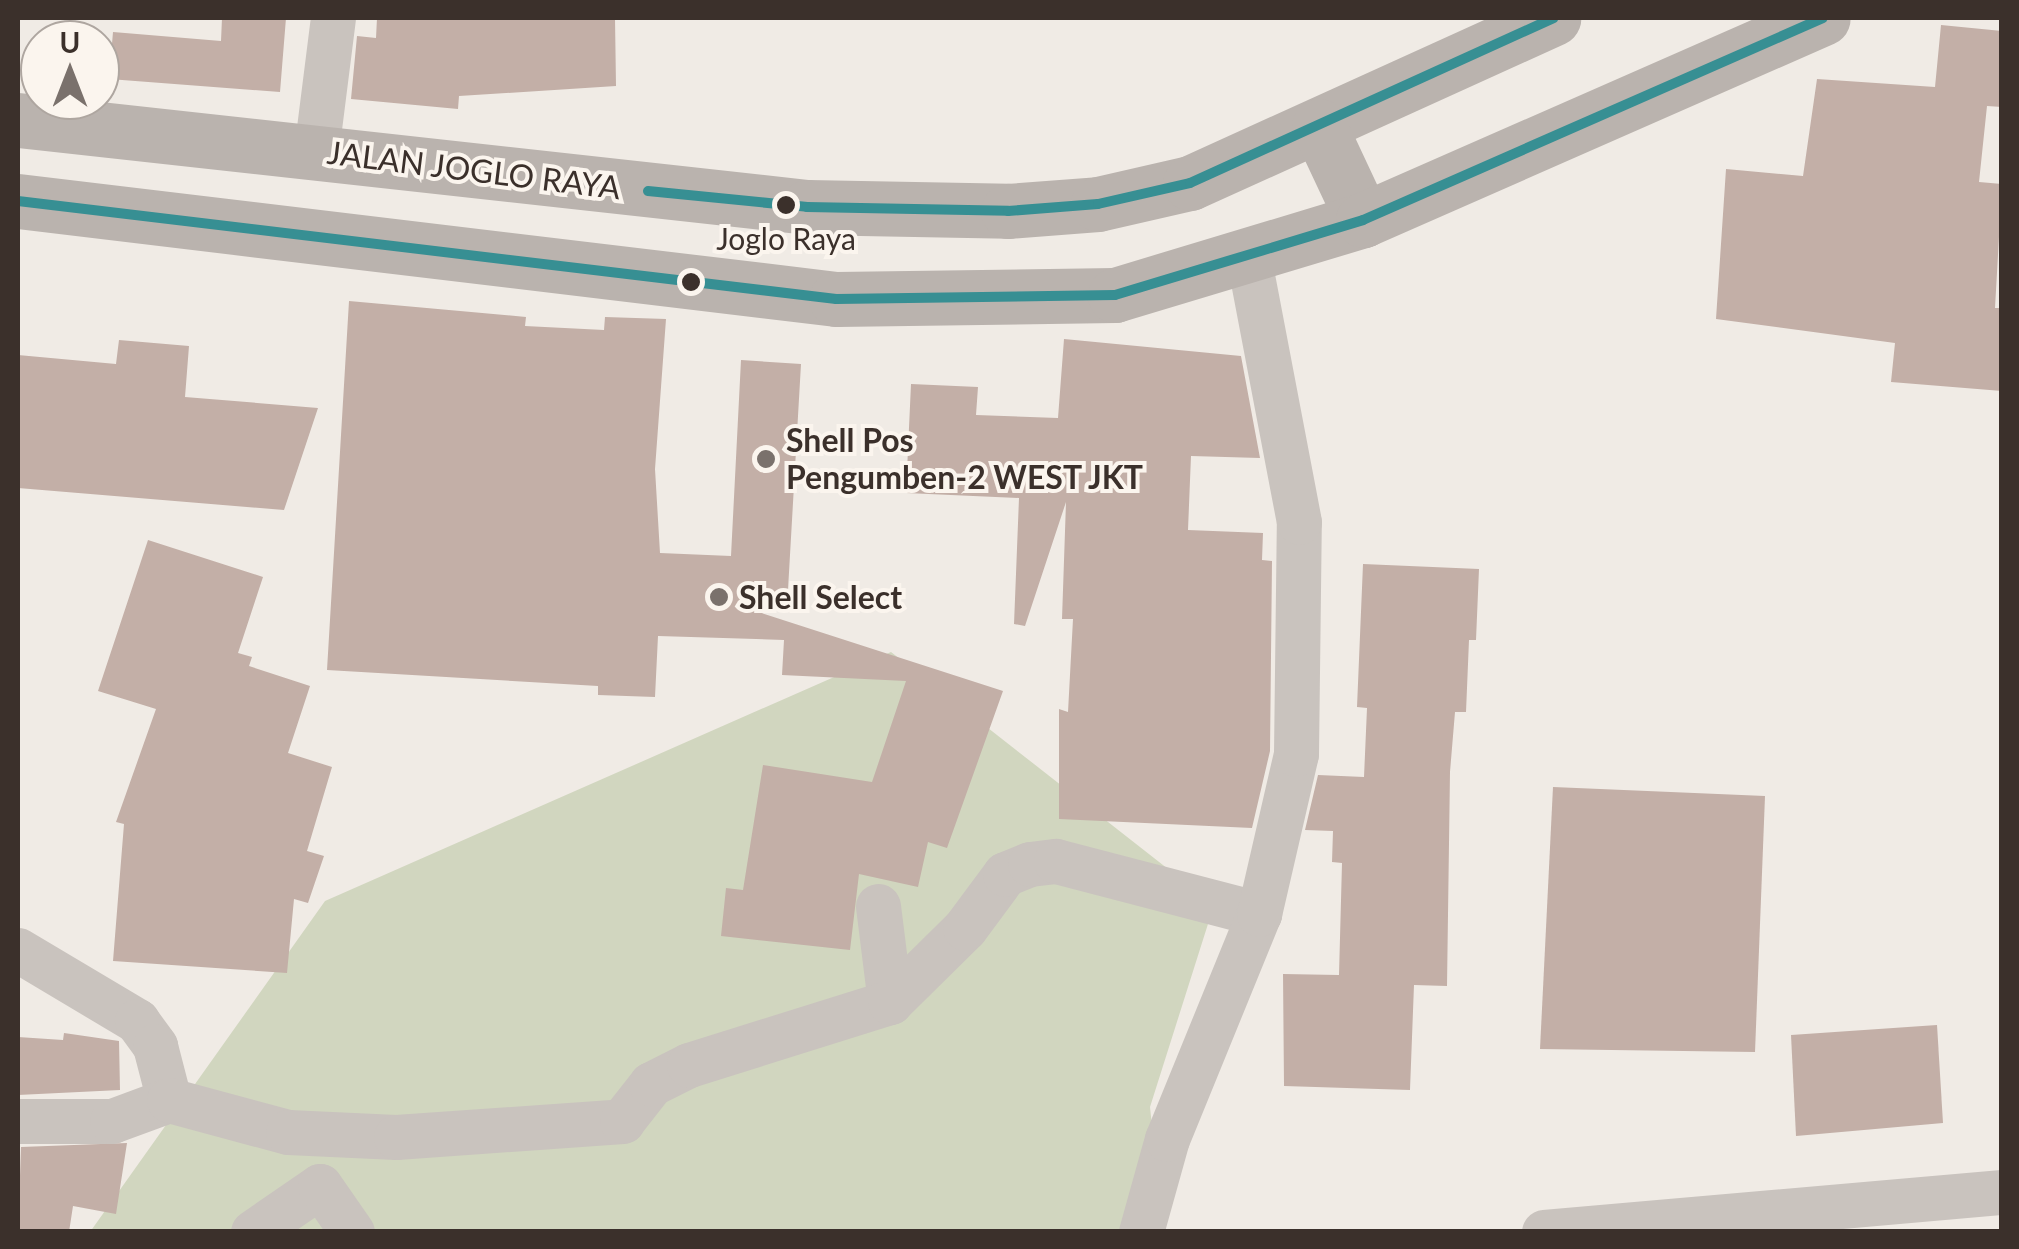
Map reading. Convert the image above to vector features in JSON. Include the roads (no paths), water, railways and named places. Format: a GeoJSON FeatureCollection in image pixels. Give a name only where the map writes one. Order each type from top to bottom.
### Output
{"type":"FeatureCollection","features":[{"type":"Feature","properties":{"kind":"main road","name":"JALAN JOGLO RAYA"},"geometry":{"type":"LineString","coordinates":[[18,120],[808,207],[1008,211],[1098,204],[1190,183],[1553,18]]}},
{"type":"Feature","properties":{"kind":"main road"},"geometry":{"type":"LineString","coordinates":[[18,201],[836,299],[1115,295],[1249,260],[1363,220],[1823,18]]}},
{"type":"Feature","properties":{"kind":"main road"},"geometry":{"type":"LineString","coordinates":[[1319,126],[1363,220]]}},
{"type":"Feature","properties":{"kind":"street"},"geometry":{"type":"LineString","coordinates":[[316,152],[333,18]]}},
{"type":"Feature","properties":{"kind":"street"},"geometry":{"type":"LineString","coordinates":[[1140,1232],[1167,1138],[1259,914],[1296,754],[1303,596],[1292,460],[1249,260]]}},
{"type":"Feature","properties":{"kind":"street"},"geometry":{"type":"LineString","coordinates":[[18,1120],[112,1122],[169,1100],[288,1132],[396,1137],[622,1121],[651,1084],[688,1065],[890,1002],[965,928],[1005,874],[1030,864],[1056,861],[1259,914]]}},
{"type":"Feature","properties":{"kind":"street"},"geometry":{"type":"LineString","coordinates":[[878,906],[890,1002]]}},
{"type":"Feature","properties":{"kind":"street"},"geometry":{"type":"LineString","coordinates":[[18,950],[137,1021],[155,1046],[169,1100]]}},
{"type":"Feature","properties":{"kind":"street"},"geometry":{"type":"LineString","coordinates":[[288,1132],[352,1232]]}},
{"type":"Feature","properties":{"kind":"street"},"geometry":{"type":"LineString","coordinates":[[252,1232],[320,1186]]}},
{"type":"Feature","properties":{"kind":"street"},"geometry":{"type":"LineString","coordinates":[[1544,1232],[2002,1192]]}},
{"type":"Feature","properties":{"kind":"place","name":"Joglo Raya"},"geometry":{"type":"Point","coordinates":[786,205]}},
{"type":"Feature","properties":{"kind":"place","name":"Shell Pos Pengumben-2 WEST JKT"},"geometry":{"type":"Point","coordinates":[766,459]}},
{"type":"Feature","properties":{"kind":"place","name":"Shell Select"},"geometry":{"type":"Point","coordinates":[719,597]}}]}
